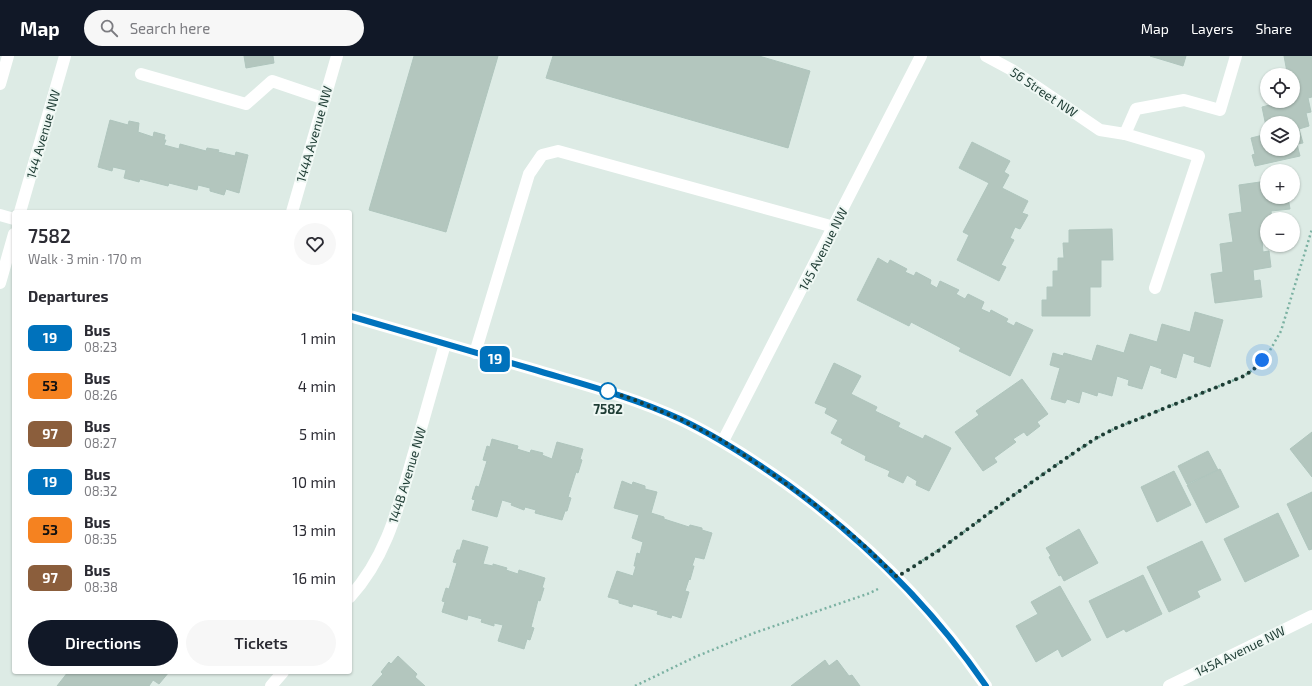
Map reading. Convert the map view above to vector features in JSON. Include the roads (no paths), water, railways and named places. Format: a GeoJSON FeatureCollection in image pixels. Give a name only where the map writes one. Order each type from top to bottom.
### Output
{"type":"FeatureCollection","features":[{"type":"Feature","properties":{"kind":"street"},"geometry":{"type":"LineString","coordinates":[[0,84],[8,56]]}},
{"type":"Feature","properties":{"kind":"street","name":"144 Avenue NW"},"geometry":{"type":"LineString","coordinates":[[21,210],[65,56]]}},
{"type":"Feature","properties":{"kind":"street","name":"144A Avenue NW"},"geometry":{"type":"LineString","coordinates":[[293,210],[337,56]]}},
{"type":"Feature","properties":{"kind":"street","name":"145 Avenue NW"},"geometry":{"type":"LineString","coordinates":[[723,441],[922,56]]}},
{"type":"Feature","properties":{"kind":"street","name":"56 Street NW"},"geometry":{"type":"LineString","coordinates":[[986,56],[1012,70],[1100,130],[1125,134]]}},
{"type":"Feature","properties":{"kind":"street"},"geometry":{"type":"LineString","coordinates":[[1155,288],[1199,156],[1125,134],[1136,109],[1184,100],[1220,110],[1236,56]]}},
{"type":"Feature","properties":{"kind":"street"},"geometry":{"type":"LineString","coordinates":[[141,74],[246,104],[272,81],[325,99]]}},
{"type":"Feature","properties":{"kind":"street"},"geometry":{"type":"LineString","coordinates":[[474,353],[529,174],[542,155],[558,151],[834,227]]}},
{"type":"Feature","properties":{"kind":"street"},"geometry":{"type":"LineString","coordinates":[[0,215],[12,218]]}},
{"type":"Feature","properties":{"kind":"street"},"geometry":{"type":"LineString","coordinates":[[0,283],[12,241]]}},
{"type":"Feature","properties":{"kind":"street"},"geometry":{"type":"LineString","coordinates":[[352,317],[632,399],[680,419],[723,441],[817,506],[858,540],[897,577],[936,620],[986,686]]}},
{"type":"Feature","properties":{"kind":"street","name":"144B Avenue NW"},"geometry":{"type":"LineString","coordinates":[[352,595],[363,583],[382,552],[396,516],[445,344]]}},
{"type":"Feature","properties":{"kind":"street","name":"145A Avenue NW"},"geometry":{"type":"LineString","coordinates":[[1169,686],[1312,616]]}},
{"type":"Feature","properties":{"kind":"street"},"geometry":{"type":"LineString","coordinates":[[271,686],[281,674]]}},
{"type":"Feature","properties":{"kind":"place","name":"7582"},"geometry":{"type":"Point","coordinates":[608,391]}}]}
